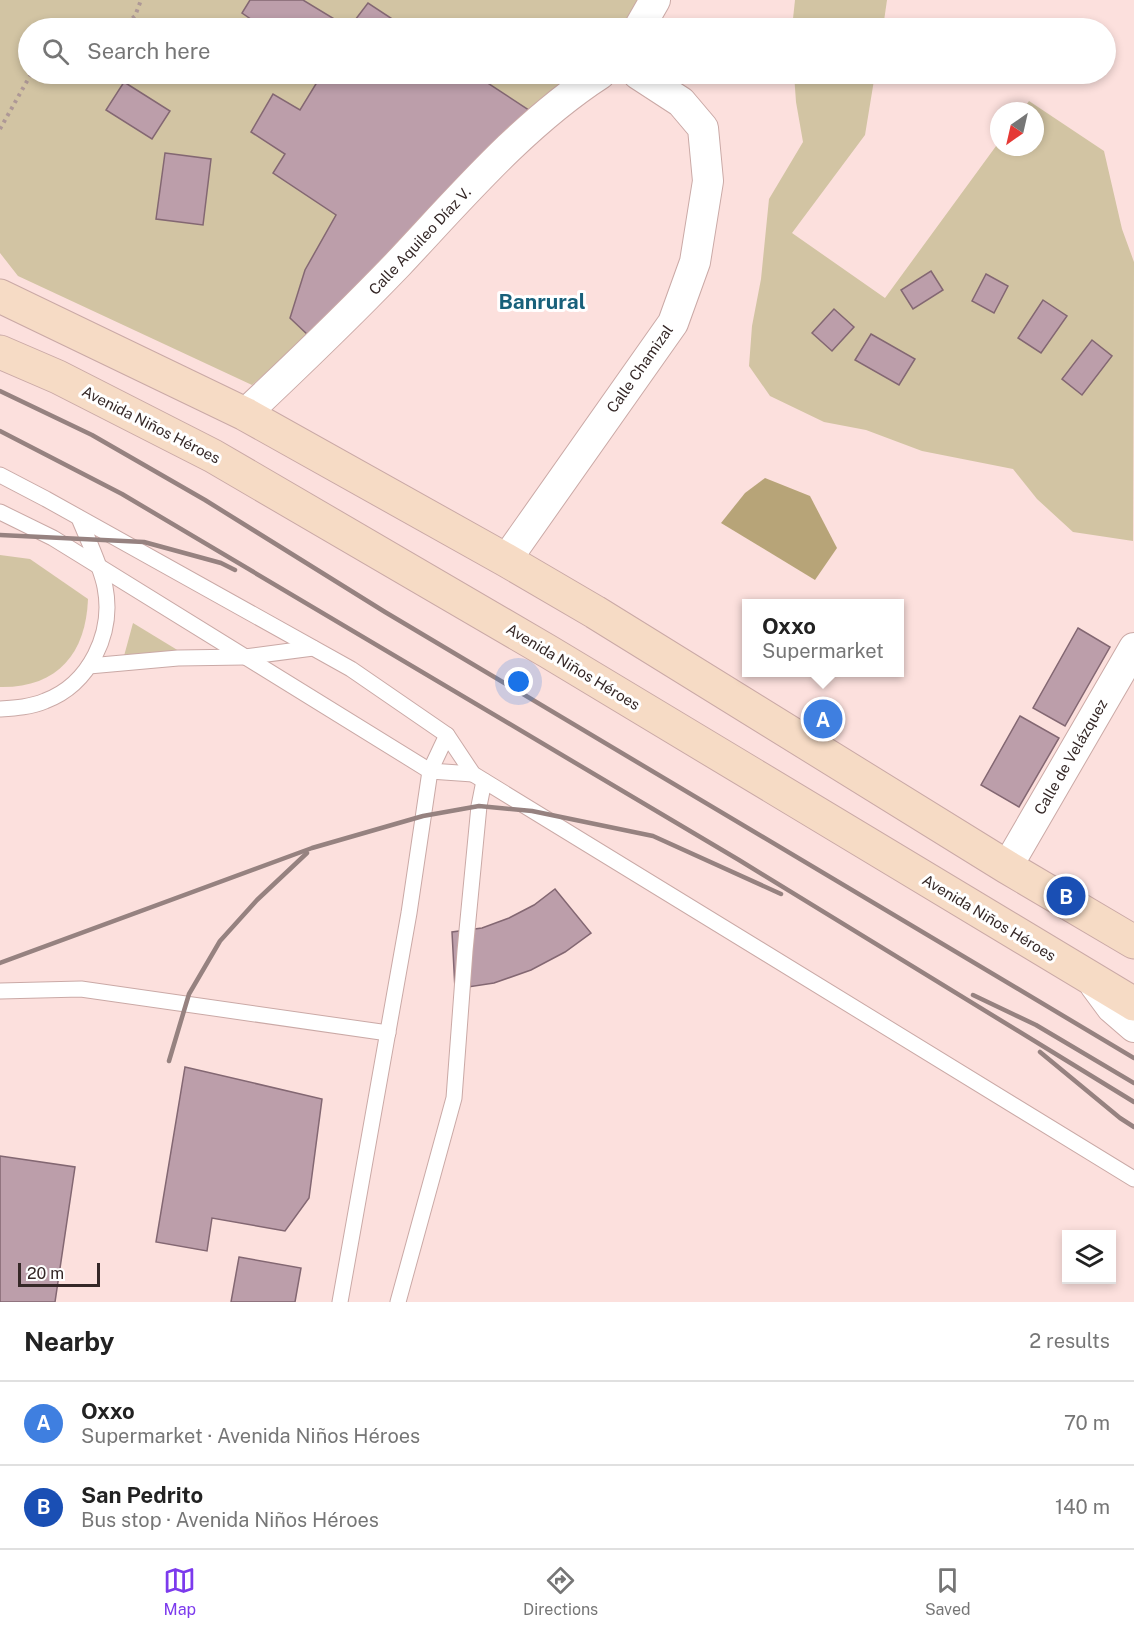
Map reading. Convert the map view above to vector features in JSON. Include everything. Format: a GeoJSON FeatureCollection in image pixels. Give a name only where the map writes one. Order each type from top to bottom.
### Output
{"type":"FeatureCollection","features":[{"type":"Feature","properties":{"kind":"main road"},"geometry":{"type":"LineString","coordinates":[[2,295],[245,414],[506,560],[595,612],[1007,867],[1134,942]]}},
{"type":"Feature","properties":{"kind":"main road","name":"Avenida Niños Héroes"},"geometry":{"type":"LineString","coordinates":[[0,352],[58,377],[213,456],[549,652],[1134,1004]]}},
{"type":"Feature","properties":{"kind":"street"},"geometry":{"type":"LineString","coordinates":[[645,18],[655,0]]}},
{"type":"Feature","properties":{"kind":"street","name":"Calle Aquileo Díaz V."},"geometry":{"type":"LineString","coordinates":[[245,414],[347,318],[505,151],[585,84]]}},
{"type":"Feature","properties":{"kind":"street","name":"Calle Chamizal"},"geometry":{"type":"LineString","coordinates":[[506,560],[673,323],[695,261],[708,181],[704,128],[681,102],[653,84]]}},
{"type":"Feature","properties":{"kind":"street","name":"Calle de Velázquez"},"geometry":{"type":"LineString","coordinates":[[1007,867],[1134,648]]}},
{"type":"Feature","properties":{"kind":"street"},"geometry":{"type":"LineString","coordinates":[[1089,978],[1112,1008],[1134,1027]]}},
{"type":"Feature","properties":{"kind":"lane"},"geometry":{"type":"LineString","coordinates":[[0,475],[351,669],[447,735],[479,778],[1134,1179]]}},
{"type":"Feature","properties":{"kind":"lane"},"geometry":{"type":"LineString","coordinates":[[0,512],[53,538],[98,568],[430,771],[479,778]]}},
{"type":"Feature","properties":{"kind":"lane"},"geometry":{"type":"LineString","coordinates":[[0,709],[20,708],[46,701],[69,687],[89,666],[102,640],[107,618],[105,587],[79,518]]}},
{"type":"Feature","properties":{"kind":"lane"},"geometry":{"type":"LineString","coordinates":[[89,666],[178,658],[245,657],[313,648]]}},
{"type":"Feature","properties":{"kind":"lane"},"geometry":{"type":"LineString","coordinates":[[340,1302],[409,913],[430,771],[447,735]]}},
{"type":"Feature","properties":{"kind":"lane"},"geometry":{"type":"LineString","coordinates":[[398,1302],[454,1098],[479,778]]}},
{"type":"Feature","properties":{"kind":"lane"},"geometry":{"type":"LineString","coordinates":[[0,991],[81,989],[388,1033]]}},
{"type":"Feature","properties":{"kind":"path"},"geometry":{"type":"LineString","coordinates":[[133,18],[141,0]]}},
{"type":"Feature","properties":{"kind":"path"},"geometry":{"type":"LineString","coordinates":[[0,129],[25,84]]}},
{"type":"Feature","properties":{"kind":"shaded area"},"geometry":{"type":"Polygon","coordinates":[[[0,0],[250,0],[242,13],[249,18],[18,18],[18,84],[316,84],[300,110],[273,94],[251,132],[285,154],[336,215],[305,270],[290,317],[309,336],[252,385],[18,276],[0,253],[0,0]]]}},
{"type":"Feature","properties":{"kind":"shaded area"},"geometry":{"type":"Polygon","coordinates":[[[303,0],[640,0],[628,18],[390,18],[368,4],[357,18],[333,18],[303,0]]]}},
{"type":"Feature","properties":{"kind":"shaded area"},"geometry":{"type":"Polygon","coordinates":[[[795,0],[887,0],[884,18],[793,18],[795,0]]]}},
{"type":"Feature","properties":{"kind":"shaded area"},"geometry":{"type":"Polygon","coordinates":[[[489,84],[567,84],[532,112],[489,84]]]}},
{"type":"Feature","properties":{"kind":"shaded area"},"geometry":{"type":"Polygon","coordinates":[[[795,84],[873,84],[865,135],[792,233],[885,298],[990,154],[1044,156],[1044,111],[1104,151],[1122,229],[1134,262],[1133,541],[1073,532],[1037,499],[1013,469],[922,451],[866,430],[824,422],[770,396],[749,366],[752,326],[761,279],[769,199],[803,142],[795,84]]]}},
{"type":"Feature","properties":{"kind":"shaded area"},"geometry":{"type":"Polygon","coordinates":[[[765,478],[810,496],[837,548],[815,580],[721,523],[745,493],[765,478]]]}},
{"type":"Feature","properties":{"kind":"shaded area"},"geometry":{"type":"Polygon","coordinates":[[[0,555],[30,559],[88,599],[81,636],[65,664],[38,681],[20,686],[0,687],[0,555]]]}},
{"type":"Feature","properties":{"kind":"shaded area"},"geometry":{"type":"Polygon","coordinates":[[[133,623],[179,651],[124,656],[133,623]]]}},
{"type":"Feature","properties":{"kind":"building"},"geometry":{"type":"Polygon","coordinates":[[[250,0],[303,0],[333,18],[249,18],[242,13],[250,0]]]}},
{"type":"Feature","properties":{"kind":"building"},"geometry":{"type":"Polygon","coordinates":[[[368,3],[391,18],[357,18],[368,3]]]}},
{"type":"Feature","properties":{"kind":"building"},"geometry":{"type":"Polygon","coordinates":[[[123,84],[127,84],[170,111],[152,139],[106,110],[123,84]]]}},
{"type":"Feature","properties":{"kind":"building"},"geometry":{"type":"Polygon","coordinates":[[[316,84],[489,84],[532,112],[309,336],[290,318],[305,270],[336,215],[273,173],[285,154],[251,132],[273,94],[300,110],[316,84]]]}},
{"type":"Feature","properties":{"kind":"building"},"geometry":{"type":"Polygon","coordinates":[[[165,153],[211,159],[203,225],[156,219],[165,153]]]}},
{"type":"Feature","properties":{"kind":"building"},"geometry":{"type":"Polygon","coordinates":[[[931,271],[943,290],[913,309],[901,290],[931,271]]]}},
{"type":"Feature","properties":{"kind":"building"},"geometry":{"type":"Polygon","coordinates":[[[986,274],[1008,286],[994,313],[972,301],[986,274]]]}},
{"type":"Feature","properties":{"kind":"building"},"geometry":{"type":"Polygon","coordinates":[[[1043,300],[1067,316],[1041,353],[1018,338],[1043,300]]]}},
{"type":"Feature","properties":{"kind":"building"},"geometry":{"type":"Polygon","coordinates":[[[834,309],[854,327],[832,351],[812,333],[834,309]]]}},
{"type":"Feature","properties":{"kind":"building"},"geometry":{"type":"Polygon","coordinates":[[[871,334],[915,359],[899,385],[855,360],[871,334]]]}},
{"type":"Feature","properties":{"kind":"building"},"geometry":{"type":"Polygon","coordinates":[[[1092,340],[1112,356],[1082,395],[1062,379],[1092,340]]]}},
{"type":"Feature","properties":{"kind":"building"},"geometry":{"type":"Polygon","coordinates":[[[1078,628],[1110,647],[1065,726],[1033,708],[1078,628]]]}},
{"type":"Feature","properties":{"kind":"building"},"geometry":{"type":"Polygon","coordinates":[[[1020,716],[1059,738],[1019,807],[981,785],[1020,716]]]}},
{"type":"Feature","properties":{"kind":"building"},"geometry":{"type":"Polygon","coordinates":[[[555,889],[591,933],[565,952],[531,970],[494,983],[455,989],[452,932],[482,928],[509,918],[534,905],[555,889]]]}},
{"type":"Feature","properties":{"kind":"building"},"geometry":{"type":"Polygon","coordinates":[[[185,1067],[322,1099],[309,1198],[285,1231],[212,1218],[207,1251],[156,1242],[185,1067]]]}},
{"type":"Feature","properties":{"kind":"building"},"geometry":{"type":"Polygon","coordinates":[[[0,1156],[75,1167],[55,1302],[0,1302],[0,1156]]]}},
{"type":"Feature","properties":{"kind":"building"},"geometry":{"type":"Polygon","coordinates":[[[239,1257],[301,1268],[295,1302],[231,1302],[239,1257]]]}},
{"type":"Feature","properties":{"kind":"railway"},"geometry":{"type":"LineString","coordinates":[[0,391],[92,435],[205,500],[385,612],[1134,1058]]}},
{"type":"Feature","properties":{"kind":"railway"},"geometry":{"type":"LineString","coordinates":[[0,431],[122,494],[739,860],[1134,1102]]}},
{"type":"Feature","properties":{"kind":"railway"},"geometry":{"type":"LineString","coordinates":[[0,535],[144,542],[221,563],[235,570]]}},
{"type":"Feature","properties":{"kind":"railway"},"geometry":{"type":"LineString","coordinates":[[0,963],[312,848],[423,816],[479,806],[532,811],[653,836],[781,894]]}},
{"type":"Feature","properties":{"kind":"railway"},"geometry":{"type":"LineString","coordinates":[[169,1061],[189,994],[220,941],[257,900],[307,853]]}},
{"type":"Feature","properties":{"kind":"railway"},"geometry":{"type":"LineString","coordinates":[[973,995],[1036,1025],[1134,1083]]}},
{"type":"Feature","properties":{"kind":"railway"},"geometry":{"type":"LineString","coordinates":[[1040,1052],[1134,1127]]}},
{"type":"Feature","properties":{"kind":"place","name":"Oxxo"},"geometry":{"type":"Point","coordinates":[823,719]}},
{"type":"Feature","properties":{"kind":"place","name":"San Pedrito"},"geometry":{"type":"Point","coordinates":[1066,896]}},
{"type":"Feature","properties":{"kind":"district","name":"Banrural"},"geometry":{"type":"Point","coordinates":[542,302]}}]}
